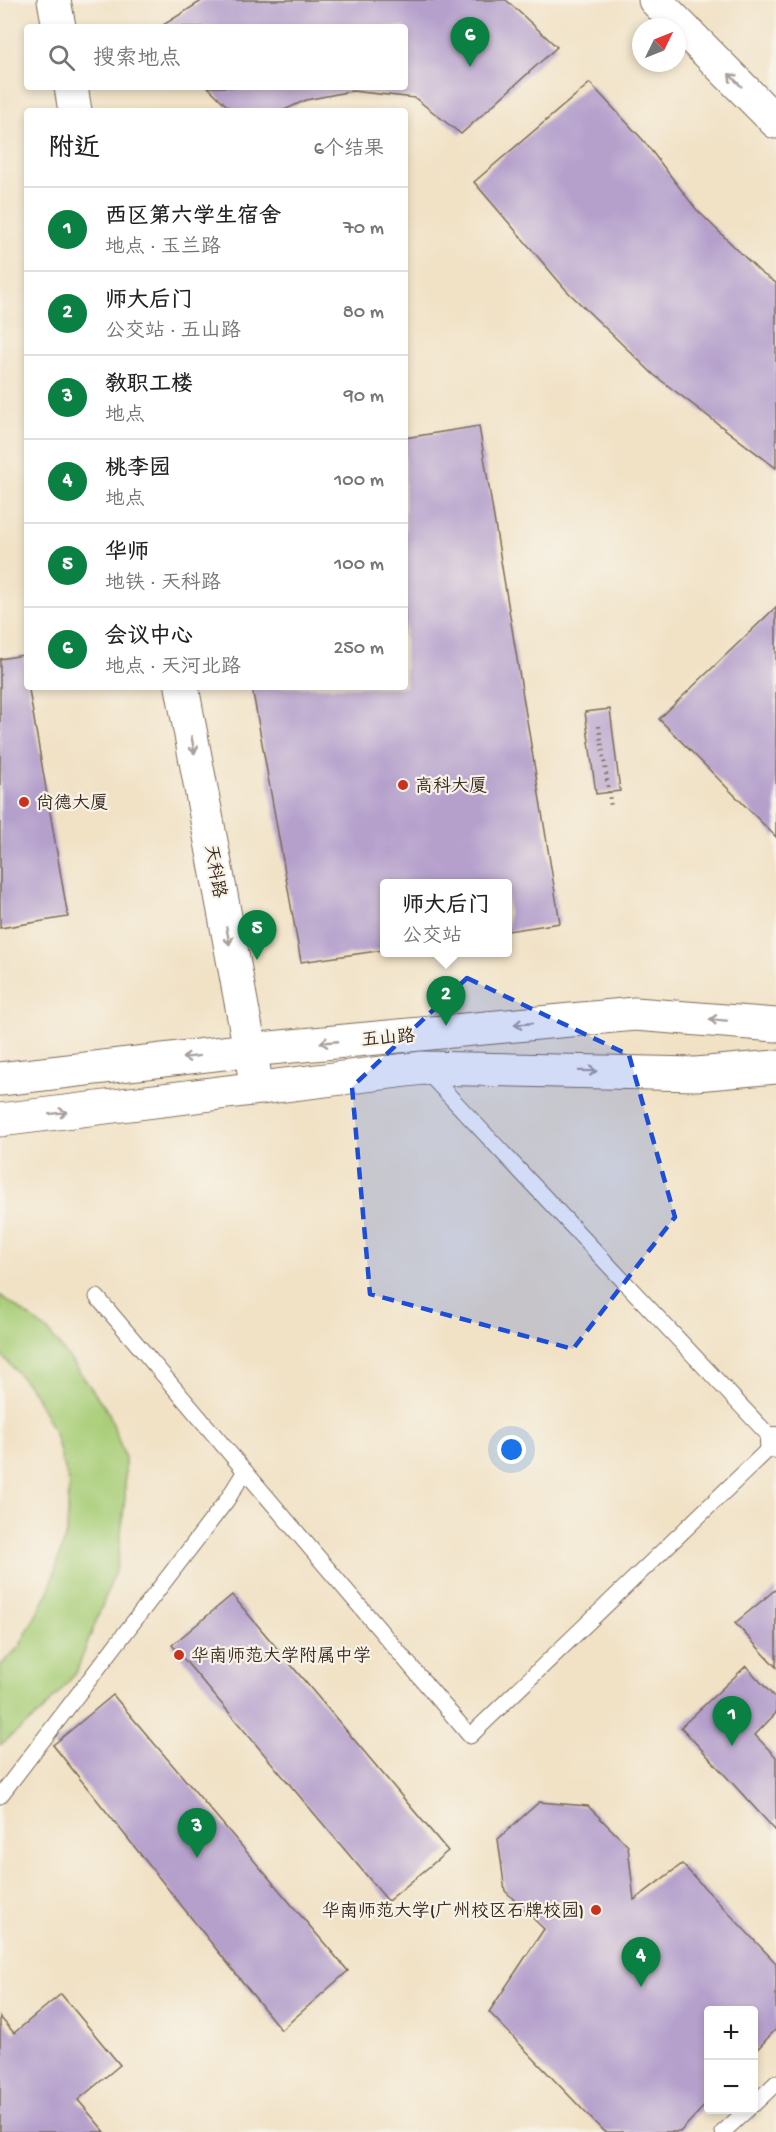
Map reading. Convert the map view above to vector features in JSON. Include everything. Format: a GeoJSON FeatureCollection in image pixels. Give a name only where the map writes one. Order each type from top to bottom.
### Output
{"type":"FeatureCollection","features":[{"type":"Feature","properties":{"kind":"main road"},"geometry":{"type":"LineString","coordinates":[[54,0],[58,24]]}},
{"type":"Feature","properties":{"kind":"main road"},"geometry":{"type":"LineString","coordinates":[[655,0],[776,122]]}},
{"type":"Feature","properties":{"kind":"main road"},"geometry":{"type":"LineString","coordinates":[[72,90],[74,108]]}},
{"type":"Feature","properties":{"kind":"main road","name":"天科路"},"geometry":{"type":"LineString","coordinates":[[183,690],[258,1090]]}},
{"type":"Feature","properties":{"kind":"main road","name":"五山路"},"geometry":{"type":"LineString","coordinates":[[0,1079],[249,1050],[635,1014],[776,1025]]}},
{"type":"Feature","properties":{"kind":"main road","name":"五山路"},"geometry":{"type":"LineString","coordinates":[[0,1120],[423,1068],[696,1074],[776,1067]]}},
{"type":"Feature","properties":{"kind":"lane"},"geometry":{"type":"LineString","coordinates":[[97,1297],[470,1736],[776,1442],[423,1068]]}},
{"type":"Feature","properties":{"kind":"lane"},"geometry":{"type":"LineString","coordinates":[[0,1796],[227,1500],[245,1471]]}},
{"type":"Feature","properties":{"kind":"lane"},"geometry":{"type":"LineString","coordinates":[[758,2099],[776,2083]]}},
{"type":"Feature","properties":{"kind":"lane"},"geometry":{"type":"LineString","coordinates":[[723,2132],[742,2114]]}},
{"type":"Feature","properties":{"kind":"path"},"geometry":{"type":"LineString","coordinates":[[599,726],[611,807]]}},
{"type":"Feature","properties":{"kind":"highlighted area"},"geometry":{"type":"Polygon","coordinates":[[[467,978],[629,1055],[675,1217],[573,1349],[370,1294],[352,1087],[467,978]]]}},
{"type":"Feature","properties":{"kind":"green space"},"geometry":{"type":"Polygon","coordinates":[[[0,1295],[47,1330],[109,1413],[125,1458],[125,1498],[117,1567],[76,1673],[41,1713],[0,1745],[0,1666],[19,1647],[49,1591],[67,1531],[69,1484],[55,1434],[33,1391],[0,1353],[0,1295]]]}},
{"type":"Feature","properties":{"kind":"building"},"geometry":{"type":"Polygon","coordinates":[[[203,0],[506,0],[557,47],[461,134],[415,98],[352,91],[306,100],[289,108],[229,108],[211,90],[408,90],[408,24],[165,24],[203,0]]]}},
{"type":"Feature","properties":{"kind":"building"},"geometry":{"type":"Polygon","coordinates":[[[590,83],[643,140],[696,209],[761,273],[776,283],[776,468],[654,375],[567,291],[474,182],[590,83]]]}},
{"type":"Feature","properties":{"kind":"building","name":"高科大厦"},"geometry":{"type":"Polygon","coordinates":[[[479,426],[560,923],[512,930],[512,879],[380,879],[380,951],[301,962],[253,690],[408,690],[408,438],[479,426]]]}},
{"type":"Feature","properties":{"kind":"building"},"geometry":{"type":"Polygon","coordinates":[[[776,607],[776,837],[659,719],[776,607]]]}},
{"type":"Feature","properties":{"kind":"building","name":"尚德大厦"},"geometry":{"type":"Polygon","coordinates":[[[23,655],[24,690],[29,690],[68,917],[0,928],[0,659],[23,655]]]}},
{"type":"Feature","properties":{"kind":"building"},"geometry":{"type":"Polygon","coordinates":[[[610,709],[620,791],[596,794],[585,712],[610,709]]]}},
{"type":"Feature","properties":{"kind":"building"},"geometry":{"type":"Polygon","coordinates":[[[776,1589],[776,1667],[735,1623],[776,1589]]]}},
{"type":"Feature","properties":{"kind":"building"},"geometry":{"type":"Polygon","coordinates":[[[232,1595],[448,1851],[388,1901],[172,1645],[232,1595]]]}},
{"type":"Feature","properties":{"kind":"building"},"geometry":{"type":"Polygon","coordinates":[[[746,1666],[776,1699],[776,1713],[755,1735],[776,1757],[776,1831],[681,1727],[746,1666]]]}},
{"type":"Feature","properties":{"kind":"building"},"geometry":{"type":"Polygon","coordinates":[[[113,1695],[348,1971],[281,2030],[53,1745],[113,1695]]]}},
{"type":"Feature","properties":{"kind":"building"},"geometry":{"type":"Polygon","coordinates":[[[539,1802],[588,1806],[628,1846],[634,1900],[682,1864],[776,1963],[776,2029],[758,2049],[758,2006],[704,2006],[704,2106],[680,2132],[604,2132],[489,2012],[544,1929],[505,1891],[498,1839],[539,1802]]]}},
{"type":"Feature","properties":{"kind":"building"},"geometry":{"type":"Polygon","coordinates":[[[61,1994],[120,2065],[78,2100],[105,2132],[0,2132],[0,2017],[14,2033],[61,1994]]]}},
{"type":"Feature","properties":{"kind":"place","name":"会议中心"},"geometry":{"type":"Point","coordinates":[470,67]}},
{"type":"Feature","properties":{"kind":"place","name":"高科大厦"},"geometry":{"type":"Point","coordinates":[403,785]}},
{"type":"Feature","properties":{"kind":"place","name":"尚德大厦"},"geometry":{"type":"Point","coordinates":[24,802]}},
{"type":"Feature","properties":{"kind":"place","name":"华师"},"geometry":{"type":"Point","coordinates":[257,960]}},
{"type":"Feature","properties":{"kind":"place","name":"师大后门"},"geometry":{"type":"Point","coordinates":[446,1026]}},
{"type":"Feature","properties":{"kind":"place","name":"华南师范大学附属中学"},"geometry":{"type":"Point","coordinates":[179,1655]}},
{"type":"Feature","properties":{"kind":"place","name":"西区第六学生宿舍"},"geometry":{"type":"Point","coordinates":[732,1746]}},
{"type":"Feature","properties":{"kind":"place","name":"教职工楼"},"geometry":{"type":"Point","coordinates":[197,1858]}},
{"type":"Feature","properties":{"kind":"place","name":"华南师范大学(广州校区石牌校园)"},"geometry":{"type":"Point","coordinates":[596,1910]}},
{"type":"Feature","properties":{"kind":"place","name":"桃李园"},"geometry":{"type":"Point","coordinates":[641,1987]}}]}
